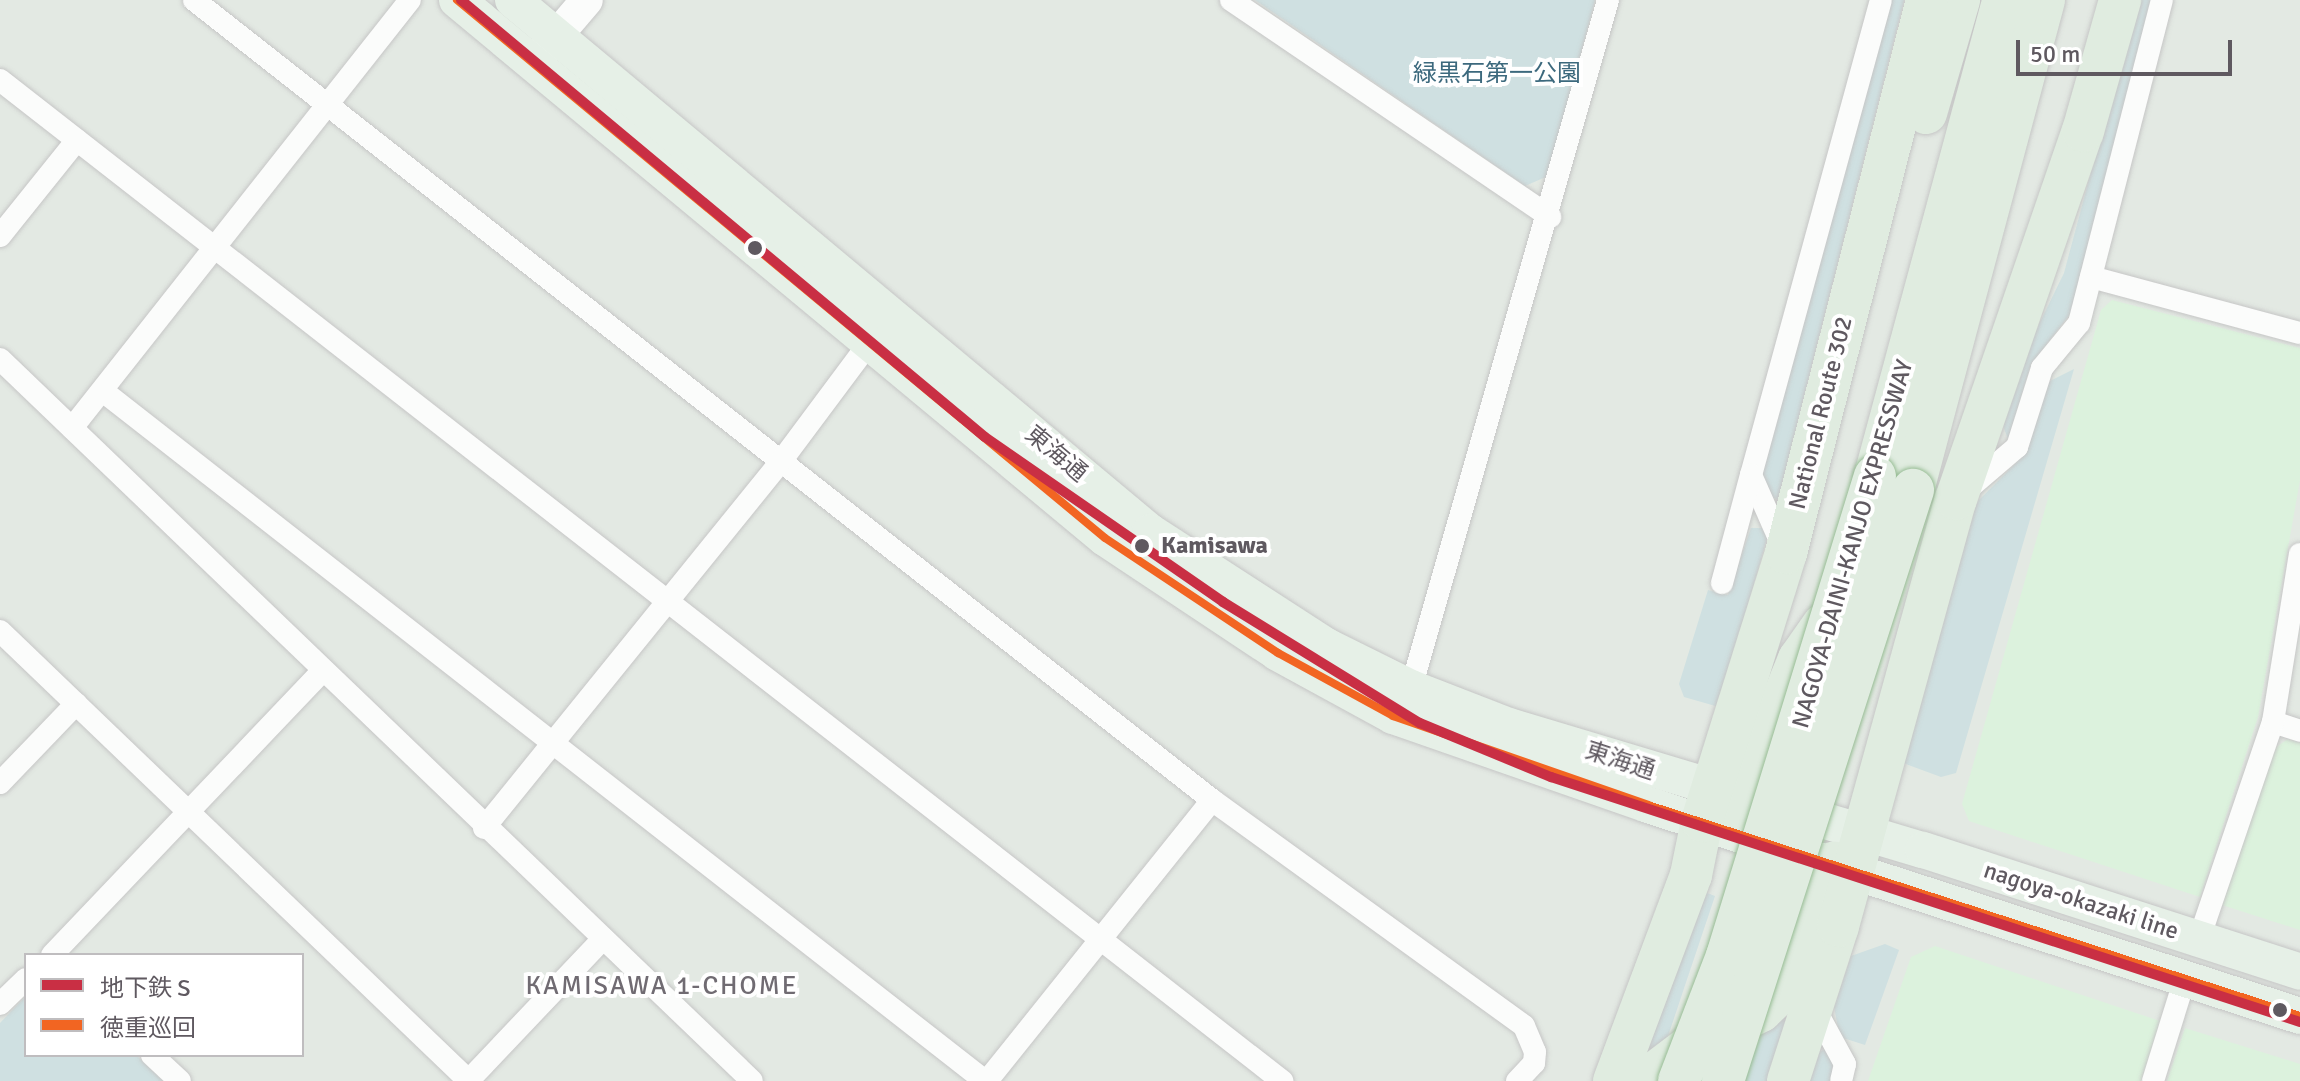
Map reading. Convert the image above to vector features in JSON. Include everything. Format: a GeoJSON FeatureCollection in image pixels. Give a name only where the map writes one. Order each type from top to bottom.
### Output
{"type":"FeatureCollection","features":[{"type":"Feature","properties":{"kind":"highway","name":"National Route 302"},"geometry":{"type":"LineString","coordinates":[[1614,1081],[1718,803],[1786,553],[1927,0]]}},
{"type":"Feature","properties":{"kind":"highway"},"geometry":{"type":"LineString","coordinates":[[1816,435],[1884,251],[1959,0]]}},
{"type":"Feature","properties":{"kind":"highway","name":"NAGOYA-DAINI-KANJO EXPRESSWAY"},"geometry":{"type":"LineString","coordinates":[[1679,1081],[1727,956],[1875,476],[2003,0]]}},
{"type":"Feature","properties":{"kind":"highway","name":"NAGOYA-DAINI-KANJO EXPRESSWAY"},"geometry":{"type":"LineString","coordinates":[[1723,1081],[1913,490],[2044,0]]}},
{"type":"Feature","properties":{"kind":"highway"},"geometry":{"type":"LineString","coordinates":[[2083,131],[2101,0]]}},
{"type":"Feature","properties":{"kind":"highway","name":"National Route 302"},"geometry":{"type":"LineString","coordinates":[[1788,1081],[1814,1007],[1848,856],[1956,499],[2083,131],[2120,0]]}},
{"type":"Feature","properties":{"kind":"highway","name":"National Route 302"},"geometry":{"type":"LineString","coordinates":[[1718,803],[1764,751],[1799,659],[1827,619],[1902,572],[1918,553],[1952,467],[1983,422]]}},
{"type":"Feature","properties":{"kind":"highway","name":"National Route 302"},"geometry":{"type":"LineString","coordinates":[[1644,1081],[1690,1046],[1761,1011],[1781,992],[1848,856]]}},
{"type":"Feature","properties":{"kind":"main road","name":"東海通"},"geometry":{"type":"LineString","coordinates":[[457,0],[532,64],[1150,532],[1314,639],[1411,688],[1718,803],[1848,856]]}},
{"type":"Feature","properties":{"kind":"main road","name":"東海通"},"geometry":{"type":"LineString","coordinates":[[513,0],[880,329],[1105,538],[1278,653],[1393,716],[1718,803]]}},
{"type":"Feature","properties":{"kind":"main road","name":"nagoya-okazaki line"},"geometry":{"type":"LineString","coordinates":[[1848,856],[2199,939],[2300,972]]}},
{"type":"Feature","properties":{"kind":"main road","name":"nagoya-okazaki line"},"geometry":{"type":"LineString","coordinates":[[1848,856],[2185,978],[2300,1016]]}},
{"type":"Feature","properties":{"kind":"street"},"geometry":{"type":"LineString","coordinates":[[194,0],[1212,800],[1524,1026],[1535,1052],[1534,1063],[1517,1081]]}},
{"type":"Feature","properties":{"kind":"street"},"geometry":{"type":"LineString","coordinates":[[72,428],[104,392],[410,0]]}},
{"type":"Feature","properties":{"kind":"street"},"geometry":{"type":"LineString","coordinates":[[532,64],[587,0]]}},
{"type":"Feature","properties":{"kind":"street"},"geometry":{"type":"LineString","coordinates":[[1231,0],[1550,217]]}},
{"type":"Feature","properties":{"kind":"street"},"geometry":{"type":"LineString","coordinates":[[1411,688],[1550,217],[1608,0]]}},
{"type":"Feature","properties":{"kind":"street"},"geometry":{"type":"LineString","coordinates":[[1722,583],[1881,0]]}},
{"type":"Feature","properties":{"kind":"street"},"geometry":{"type":"LineString","coordinates":[[1956,499],[2017,447],[2035,385],[2079,323],[2162,0]]}},
{"type":"Feature","properties":{"kind":"street"},"geometry":{"type":"LineString","coordinates":[[0,80],[217,245],[1282,1081]]}},
{"type":"Feature","properties":{"kind":"street"},"geometry":{"type":"LineString","coordinates":[[0,236],[77,140]]}},
{"type":"Feature","properties":{"kind":"street"},"geometry":{"type":"LineString","coordinates":[[2091,277],[2300,333]]}},
{"type":"Feature","properties":{"kind":"street"},"geometry":{"type":"LineString","coordinates":[[484,828],[782,460],[880,329]]}},
{"type":"Feature","properties":{"kind":"street"},"geometry":{"type":"LineString","coordinates":[[0,359],[484,828],[752,1081]]}},
{"type":"Feature","properties":{"kind":"street"},"geometry":{"type":"LineString","coordinates":[[104,392],[986,1081],[1098,937],[1212,800]]}},
{"type":"Feature","properties":{"kind":"street"},"geometry":{"type":"LineString","coordinates":[[1751,475],[1786,553]]}},
{"type":"Feature","properties":{"kind":"street"},"geometry":{"type":"LineString","coordinates":[[2199,939],[2273,722],[2300,554]]}},
{"type":"Feature","properties":{"kind":"street"},"geometry":{"type":"LineString","coordinates":[[0,631],[469,1081],[603,939]]}},
{"type":"Feature","properties":{"kind":"street"},"geometry":{"type":"LineString","coordinates":[[54,953],[322,671]]}},
{"type":"Feature","properties":{"kind":"street"},"geometry":{"type":"LineString","coordinates":[[0,783],[76,704]]}},
{"type":"Feature","properties":{"kind":"street"},"geometry":{"type":"LineString","coordinates":[[2273,722],[2300,731]]}},
{"type":"Feature","properties":{"kind":"street"},"geometry":{"type":"LineString","coordinates":[[2153,1081],[2185,978]]}},
{"type":"Feature","properties":{"kind":"street"},"geometry":{"type":"LineString","coordinates":[[0,1004],[24,981]]}},
{"type":"Feature","properties":{"kind":"street"},"geometry":{"type":"LineString","coordinates":[[1814,1007],[1845,1064],[1841,1081]]}},
{"type":"Feature","properties":{"kind":"street"},"geometry":{"type":"LineString","coordinates":[[154,1057],[180,1081]]}},
{"type":"Feature","properties":{"kind":"shaded area"},"geometry":{"type":"Polygon","coordinates":[[[2112,300],[2300,348],[2300,480],[2258,717],[2200,897],[1969,821],[1962,804],[2101,310],[2112,300]]]}},
{"type":"Feature","properties":{"kind":"shaded area"},"geometry":{"type":"Polygon","coordinates":[[[2288,739],[2300,743],[2300,930],[2222,905],[2275,748],[2288,739]]]}},
{"type":"Feature","properties":{"kind":"shaded area"},"geometry":{"type":"Polygon","coordinates":[[[1935,946],[2160,1021],[2141,1081],[1868,1081],[1911,957],[1935,946]]]}},
{"type":"Feature","properties":{"kind":"shaded area"},"geometry":{"type":"Polygon","coordinates":[[[2185,1028],[2300,1064],[2300,1081],[2167,1081],[2185,1028]]]}},
{"type":"Feature","properties":{"kind":"green space","name":"緑黒石第一公園"},"geometry":{"type":"Polygon","coordinates":[[[1255,0],[1595,0],[1548,176],[1525,186],[1255,0]]]}},
{"type":"Feature","properties":{"kind":"green space"},"geometry":{"type":"Polygon","coordinates":[[[1890,0],[1904,0],[1778,499],[1763,496],[1761,467],[1890,0]]]}},
{"type":"Feature","properties":{"kind":"green space"},"geometry":{"type":"Polygon","coordinates":[[[2137,0],[2155,0],[2074,309],[2031,364],[2008,439],[2003,426],[2020,363],[2064,273],[2137,0]]]}},
{"type":"Feature","properties":{"kind":"green space"},"geometry":{"type":"Polygon","coordinates":[[[2074,369],[1956,773],[1941,777],[1903,763],[1977,502],[2016,463],[2050,381],[2074,369]]]}},
{"type":"Feature","properties":{"kind":"green space"},"geometry":{"type":"Polygon","coordinates":[[[1751,528],[1762,528],[1767,538],[1719,707],[1684,697],[1679,684],[1708,590],[1728,595],[1751,528]]]}},
{"type":"Feature","properties":{"kind":"green space"},"geometry":{"type":"Polygon","coordinates":[[[1699,890],[1715,896],[1663,1051],[1642,1067],[1699,890]]]}},
{"type":"Feature","properties":{"kind":"green space"},"geometry":{"type":"Polygon","coordinates":[[[1885,944],[1899,950],[1865,1045],[1840,1037],[1834,1007],[1851,956],[1885,944]]]}},
{"type":"Feature","properties":{"kind":"green space"},"geometry":{"type":"Polygon","coordinates":[[[1797,975],[1774,1081],[1744,1081],[1767,1018],[1797,975]]]}},
{"type":"Feature","properties":{"kind":"green space"},"geometry":{"type":"Polygon","coordinates":[[[24,998],[24,1057],[138,1057],[163,1081],[0,1081],[0,1023],[24,998]]]}},
{"type":"Feature","properties":{"kind":"green space"},"geometry":{"type":"Polygon","coordinates":[[[1827,1049],[1834,1064],[1831,1081],[1809,1081],[1819,1052],[1827,1049]]]}},
{"type":"Feature","properties":{"kind":"metro line","name":"S"},"geometry":{"type":"LineString","coordinates":[[461,0],[985,437],[1223,602],[1420,723],[1551,777],[2300,1022]]}},
{"type":"Feature","properties":{"kind":"transit line","name":"徳重巡回"},"geometry":{"type":"LineString","coordinates":[[457,0],[1105,538],[1278,653],[1393,716],[1648,805],[2300,1016]]}},
{"type":"Feature","properties":{"kind":"place","name":"Kamisawa"},"geometry":{"type":"Point","coordinates":[1142,546]}},
{"type":"Feature","properties":{"kind":"district","name":"KAMISAWA 1-CHOME"},"geometry":{"type":"Point","coordinates":[662,987]}}]}
